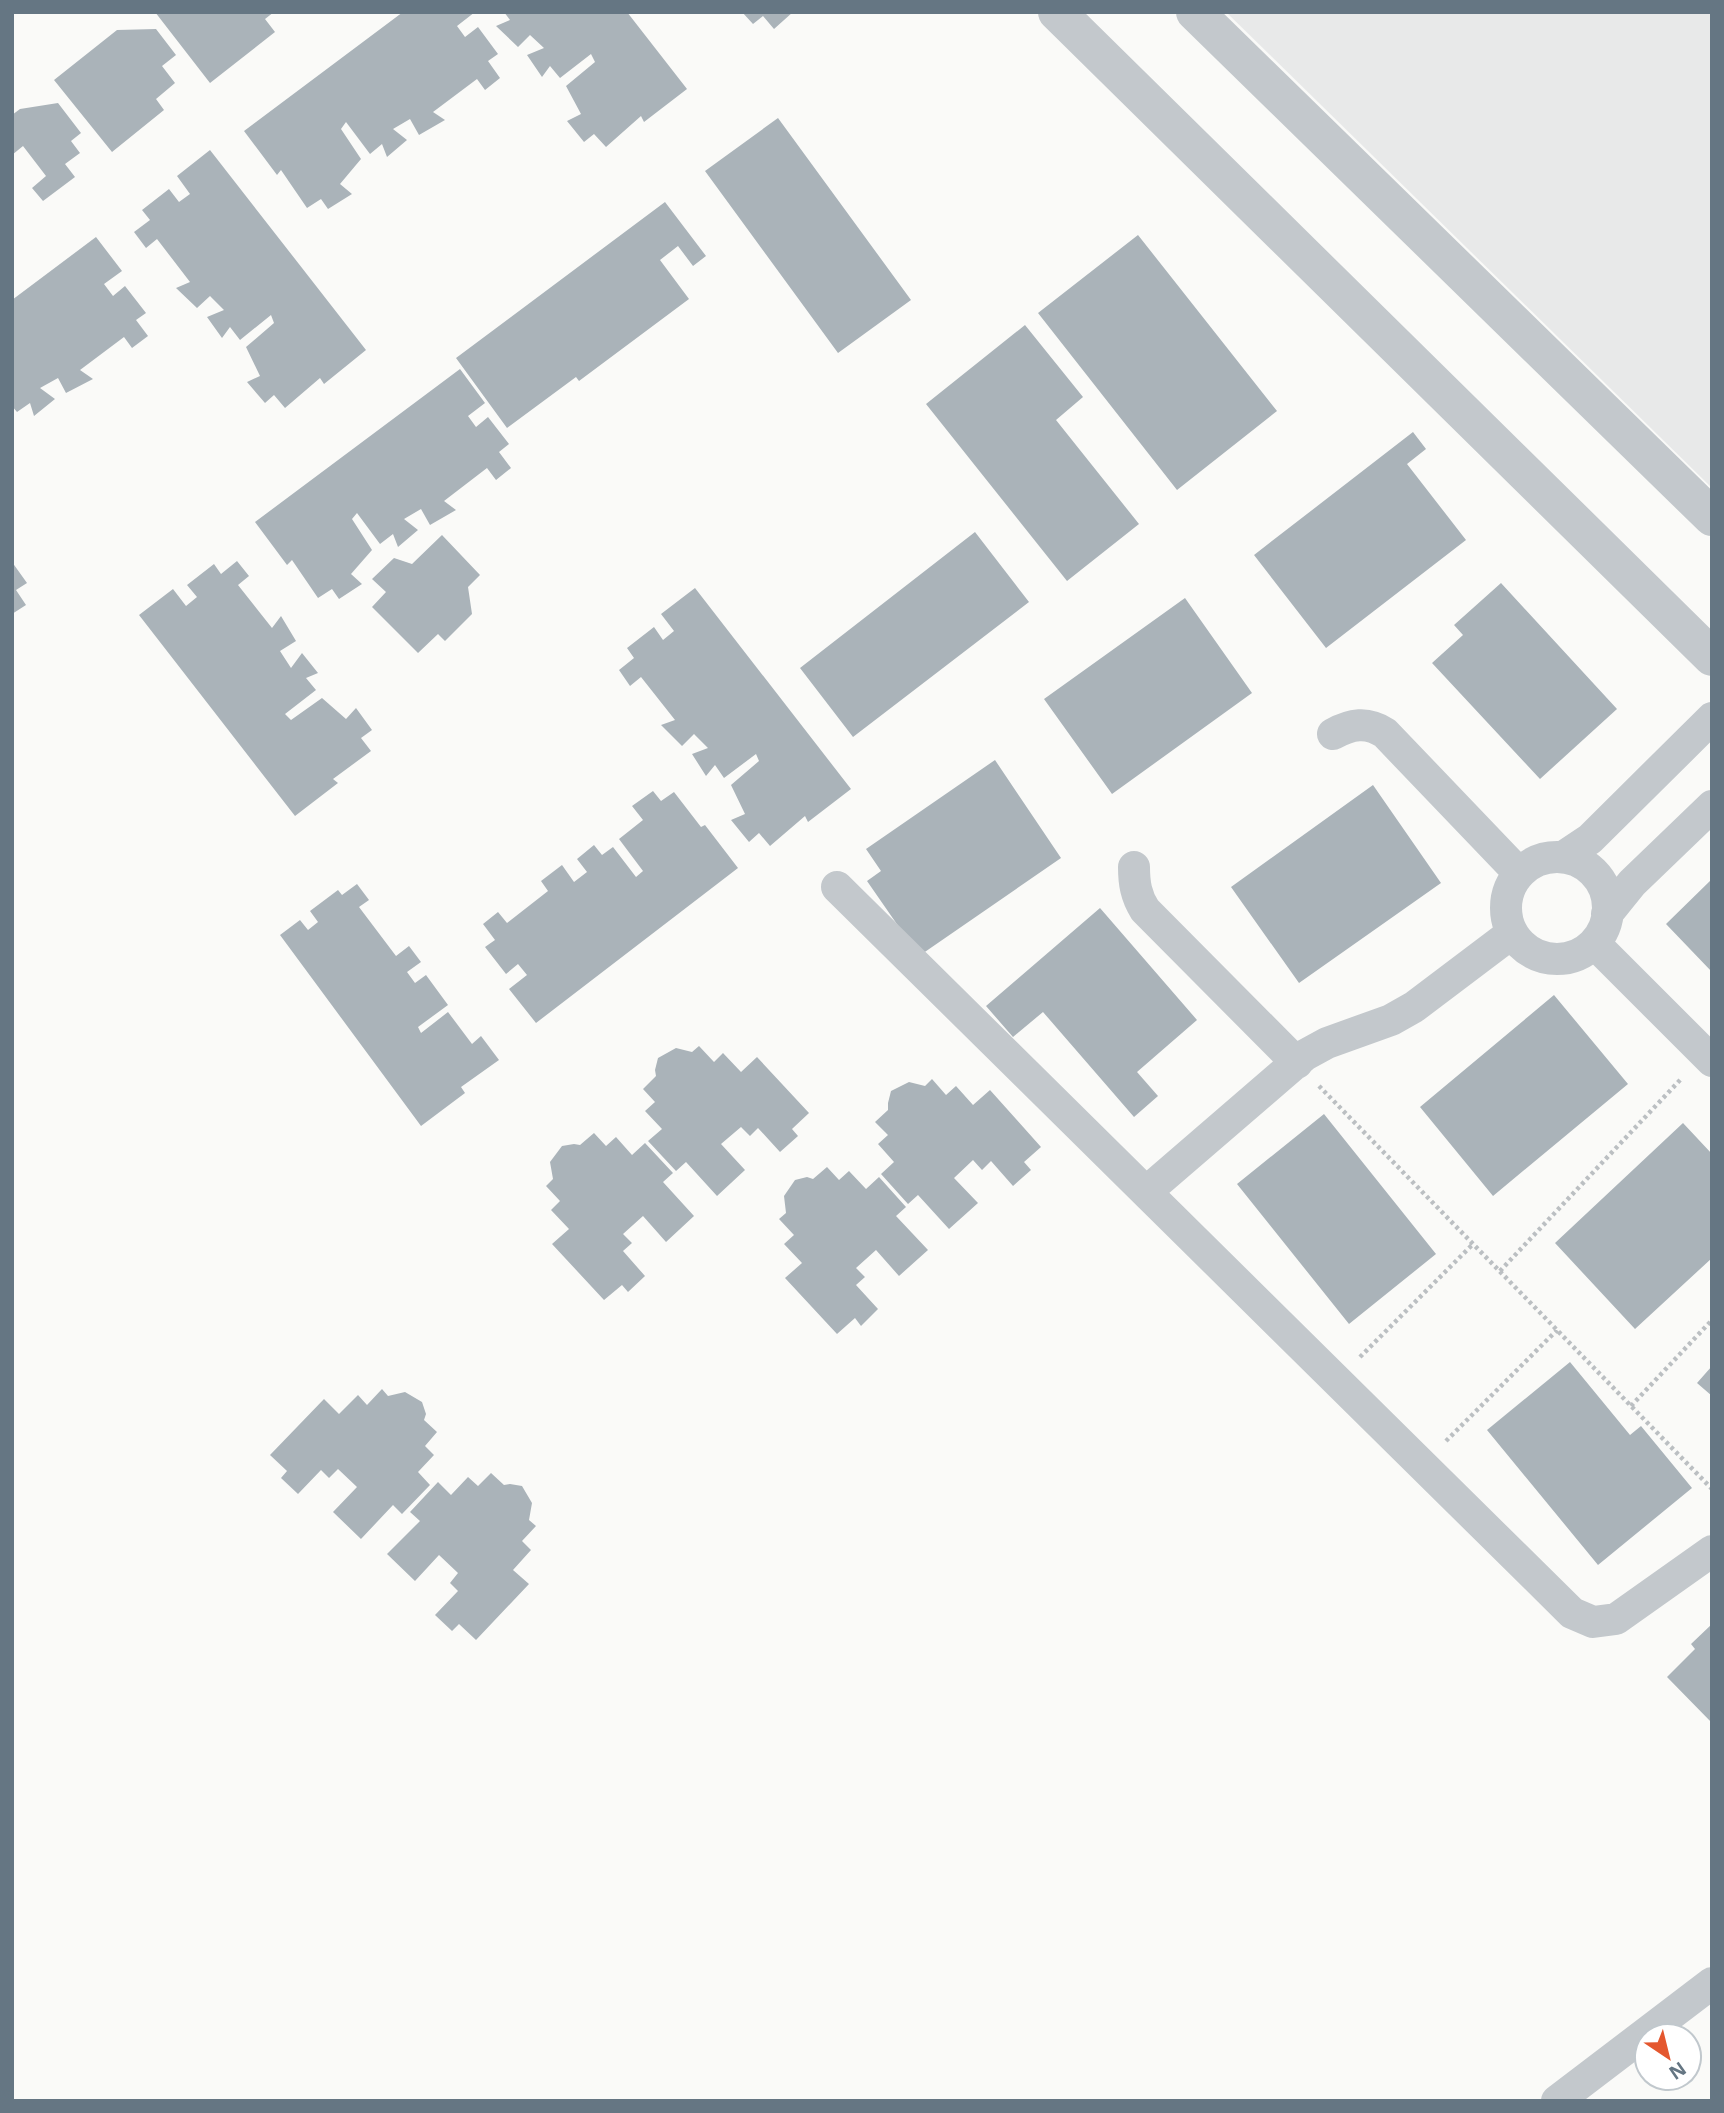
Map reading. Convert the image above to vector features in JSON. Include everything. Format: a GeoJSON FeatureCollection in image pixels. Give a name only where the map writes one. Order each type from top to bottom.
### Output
{"type":"FeatureCollection","features":[{"type":"Feature","properties":{"kind":"street"},"geometry":{"type":"LineString","coordinates":[[1057,12],[1712,657]]}},
{"type":"Feature","properties":{"kind":"street"},"geometry":{"type":"LineString","coordinates":[[1195,12],[1712,517]]}},
{"type":"Feature","properties":{"kind":"street"},"geometry":{"type":"LineString","coordinates":[[1563,857],[1590,839],[1712,718]]}},
{"type":"Feature","properties":{"kind":"street"},"geometry":{"type":"LineString","coordinates":[[1333,734],[1344,727],[1357,724],[1385,733],[1519,873]]}},
{"type":"Feature","properties":{"kind":"street"},"geometry":{"type":"LineString","coordinates":[[1607,914],[1632,883],[1712,806]]}},
{"type":"Feature","properties":{"kind":"street"},"geometry":{"type":"LineString","coordinates":[[1563,857],[1579,862],[1592,871],[1602,883],[1607,898],[1607,914],[1603,930],[1594,943],[1581,953],[1566,958],[1550,958],[1535,954],[1521,945],[1512,933],[1506,917],[1506,901],[1510,886],[1519,873],[1540,860],[1563,857]]}},
{"type":"Feature","properties":{"kind":"street"},"geometry":{"type":"LineString","coordinates":[[1134,867],[1134,883],[1145,910],[1297,1063]]}},
{"type":"Feature","properties":{"kind":"street"},"geometry":{"type":"LineString","coordinates":[[837,887],[1572,1613],[1593,1622],[1616,1619],[1712,1551]]}},
{"type":"Feature","properties":{"kind":"street"},"geometry":{"type":"LineString","coordinates":[[1146,1192],[1297,1063],[1327,1042],[1391,1020],[1414,1007],[1512,933]]}},
{"type":"Feature","properties":{"kind":"street"},"geometry":{"type":"LineString","coordinates":[[1594,943],[1708,1057]]}},
{"type":"Feature","properties":{"kind":"street"},"geometry":{"type":"LineString","coordinates":[[1557,2101],[1712,1983]]}},
{"type":"Feature","properties":{"kind":"path"},"geometry":{"type":"LineString","coordinates":[[1500,1271],[1708,1057]]}},
{"type":"Feature","properties":{"kind":"path"},"geometry":{"type":"LineString","coordinates":[[1297,1063],[1712,1489]]}},
{"type":"Feature","properties":{"kind":"path"},"geometry":{"type":"LineString","coordinates":[[1337,1380],[1473,1244]]}},
{"type":"Feature","properties":{"kind":"path"},"geometry":{"type":"LineString","coordinates":[[1631,1406],[1712,1320]]}},
{"type":"Feature","properties":{"kind":"path"},"geometry":{"type":"LineString","coordinates":[[1422,1465],[1557,1329]]}},
{"type":"Feature","properties":{"kind":"shaded area"},"geometry":{"type":"Polygon","coordinates":[[[1226,12],[1712,12],[1712,488],[1226,12]]]}},
{"type":"Feature","properties":{"kind":"building"},"geometry":{"type":"Polygon","coordinates":[[[155,12],[274,12],[265,19],[275,32],[210,83],[155,12]]]}},
{"type":"Feature","properties":{"kind":"building"},"geometry":{"type":"Polygon","coordinates":[[[403,12],[475,12],[457,26],[465,37],[478,27],[498,54],[488,61],[500,78],[485,90],[477,79],[433,112],[445,120],[419,135],[410,119],[393,129],[407,140],[387,157],[382,144],[370,154],[346,122],[341,129],[361,159],[340,184],[352,194],[328,209],[321,199],[307,208],[281,170],[277,175],[244,131],[403,12]]]}},
{"type":"Feature","properties":{"kind":"building"},"geometry":{"type":"Polygon","coordinates":[[[504,12],[627,12],[687,89],[644,122],[641,116],[606,147],[594,134],[584,142],[567,121],[581,114],[566,86],[595,62],[591,54],[560,78],[550,66],[542,77],[527,55],[544,48],[530,35],[518,47],[496,26],[510,20],[504,12]]]}},
{"type":"Feature","properties":{"kind":"building"},"geometry":{"type":"Polygon","coordinates":[[[742,12],[793,12],[774,29],[763,16],[753,24],[742,12]]]}},
{"type":"Feature","properties":{"kind":"building"},"geometry":{"type":"Polygon","coordinates":[[[156,29],[176,55],[162,66],[175,83],[156,99],[164,110],[112,152],[54,80],[117,30],[156,29]]]}},
{"type":"Feature","properties":{"kind":"building"},"geometry":{"type":"Polygon","coordinates":[[[58,103],[81,133],[71,141],[80,153],[65,164],[75,177],[43,201],[32,188],[46,176],[23,146],[12,155],[12,115],[20,109],[58,103]]]}},
{"type":"Feature","properties":{"kind":"building"},"geometry":{"type":"Polygon","coordinates":[[[778,118],[911,300],[838,353],[705,171],[778,118]]]}},
{"type":"Feature","properties":{"kind":"building"},"geometry":{"type":"Polygon","coordinates":[[[210,150],[366,350],[324,384],[320,378],[285,408],[274,395],[265,403],[247,382],[260,376],[246,347],[274,323],[271,315],[240,340],[230,327],[222,338],[207,317],[224,310],[210,296],[197,308],[176,288],[190,282],[157,239],[146,248],[134,232],[150,220],[142,210],[169,189],[179,202],[190,194],[177,176],[210,150]]]}},
{"type":"Feature","properties":{"kind":"building"},"geometry":{"type":"Polygon","coordinates":[[[665,202],[706,256],[693,266],[678,246],[660,260],[689,299],[579,381],[576,377],[507,428],[456,358],[665,202]]]}},
{"type":"Feature","properties":{"kind":"building"},"geometry":{"type":"Polygon","coordinates":[[[1138,235],[1277,411],[1177,490],[1038,313],[1138,235]]]}},
{"type":"Feature","properties":{"kind":"building"},"geometry":{"type":"Polygon","coordinates":[[[96,237],[122,271],[104,284],[113,296],[125,286],[146,313],[136,320],[148,336],[132,348],[124,337],[80,370],[93,379],[66,393],[58,378],[40,388],[55,399],[34,416],[30,403],[17,412],[12,406],[12,300],[96,237]]]}},
{"type":"Feature","properties":{"kind":"building"},"geometry":{"type":"Polygon","coordinates":[[[1025,325],[1083,397],[1056,420],[1139,524],[1067,581],[926,404],[1025,325]]]}},
{"type":"Feature","properties":{"kind":"building"},"geometry":{"type":"Polygon","coordinates":[[[460,369],[485,403],[468,416],[476,427],[488,417],[509,444],[499,452],[511,468],[496,480],[487,468],[444,501],[456,510],[430,525],[421,509],[404,519],[418,530],[398,547],[393,534],[380,544],[357,513],[352,519],[372,550],[351,574],[362,584],[339,599],[332,589],[318,598],[292,560],[287,565],[255,522],[460,369]]]}},
{"type":"Feature","properties":{"kind":"building"},"geometry":{"type":"Polygon","coordinates":[[[1413,432],[1426,449],[1407,464],[1466,540],[1326,648],[1254,555],[1413,432]]]}},
{"type":"Feature","properties":{"kind":"building"},"geometry":{"type":"Polygon","coordinates":[[[975,532],[1029,602],[853,737],[800,668],[975,532]]]}},
{"type":"Feature","properties":{"kind":"building"},"geometry":{"type":"Polygon","coordinates":[[[442,535],[480,575],[468,587],[472,614],[445,641],[438,634],[418,653],[372,607],[386,592],[372,579],[394,558],[412,564],[442,535]]]}},
{"type":"Feature","properties":{"kind":"building"},"geometry":{"type":"Polygon","coordinates":[[[237,561],[249,576],[238,585],[272,628],[281,616],[296,641],[280,651],[291,668],[302,653],[318,673],[306,678],[316,690],[285,714],[291,720],[322,698],[346,719],[356,708],[372,730],[361,738],[371,751],[333,779],[338,783],[295,816],[139,615],[173,589],[186,606],[197,597],[187,585],[214,564],[221,574],[237,561]]]}},
{"type":"Feature","properties":{"kind":"building"},"geometry":{"type":"Polygon","coordinates":[[[12,562],[27,583],[16,590],[26,605],[12,614],[12,562]]]}},
{"type":"Feature","properties":{"kind":"building"},"geometry":{"type":"Polygon","coordinates":[[[1501,583],[1617,709],[1540,779],[1432,663],[1463,635],[1454,625],[1501,583]]]}},
{"type":"Feature","properties":{"kind":"building"},"geometry":{"type":"Polygon","coordinates":[[[695,588],[851,789],[808,822],[805,816],[770,846],[759,833],[749,842],[731,820],[745,814],[731,785],[759,761],[756,754],[724,778],[715,765],[706,776],[692,754],[708,748],[694,734],[682,746],[661,725],[675,720],[641,677],[630,686],[619,670],[634,658],[627,648],[654,627],[663,640],[674,631],[661,614],[695,588]]]}},
{"type":"Feature","properties":{"kind":"building"},"geometry":{"type":"Polygon","coordinates":[[[1185,598],[1252,693],[1112,794],[1044,699],[1185,598]]]}},
{"type":"Feature","properties":{"kind":"building"},"geometry":{"type":"Polygon","coordinates":[[[995,760],[1061,858],[919,956],[867,881],[881,871],[866,849],[995,760]]]}},
{"type":"Feature","properties":{"kind":"building"},"geometry":{"type":"Polygon","coordinates":[[[1373,785],[1441,883],[1299,983],[1231,887],[1373,785]]]}},
{"type":"Feature","properties":{"kind":"building"},"geometry":{"type":"Polygon","coordinates":[[[653,791],[661,801],[674,792],[701,827],[705,825],[738,868],[536,1023],[509,989],[527,975],[518,964],[506,974],[485,947],[495,940],[483,924],[498,912],[507,923],[548,891],[541,881],[562,865],[574,882],[587,872],[577,859],[594,845],[602,855],[613,847],[636,877],[643,871],[619,839],[643,820],[632,806],[653,791]]]}},
{"type":"Feature","properties":{"kind":"building"},"geometry":{"type":"Polygon","coordinates":[[[1712,879],[1712,972],[1666,924],[1712,879]]]}},
{"type":"Feature","properties":{"kind":"building"},"geometry":{"type":"Polygon","coordinates":[[[357,884],[369,900],[359,907],[396,956],[409,946],[421,962],[407,972],[415,983],[426,975],[448,1005],[418,1027],[421,1033],[448,1012],[472,1044],[481,1036],[499,1060],[461,1087],[465,1093],[421,1126],[280,935],[300,920],[308,930],[318,922],[310,911],[338,890],[342,895],[357,884]]]}},
{"type":"Feature","properties":{"kind":"building"},"geometry":{"type":"Polygon","coordinates":[[[1100,908],[1197,1020],[1137,1072],[1158,1096],[1134,1117],[1043,1012],[1013,1037],[986,1006],[1100,908]]]}},
{"type":"Feature","properties":{"kind":"building"},"geometry":{"type":"Polygon","coordinates":[[[1554,995],[1628,1084],[1493,1196],[1420,1107],[1554,995]]]}},
{"type":"Feature","properties":{"kind":"building"},"geometry":{"type":"Polygon","coordinates":[[[699,1046],[714,1062],[723,1053],[741,1072],[757,1057],[809,1113],[792,1129],[798,1136],[780,1152],[758,1128],[750,1136],[741,1127],[721,1144],[745,1170],[717,1196],[686,1162],[676,1171],[648,1141],[662,1129],[645,1111],[655,1102],[643,1089],[656,1076],[658,1058],[676,1048],[692,1052],[699,1046]]]}},
{"type":"Feature","properties":{"kind":"building"},"geometry":{"type":"Polygon","coordinates":[[[932,1079],[946,1095],[956,1086],[973,1105],[990,1090],[1041,1147],[1024,1162],[1031,1170],[1013,1186],[991,1161],[982,1170],[973,1160],[954,1178],[978,1203],[949,1229],[918,1195],[908,1204],[881,1174],[894,1162],[878,1144],[888,1135],[875,1122],[888,1110],[891,1091],[909,1082],[925,1086],[932,1079]]]}},
{"type":"Feature","properties":{"kind":"building"},"geometry":{"type":"Polygon","coordinates":[[[1324,1114],[1436,1254],[1349,1324],[1237,1184],[1324,1114]]]}},
{"type":"Feature","properties":{"kind":"building"},"geometry":{"type":"Polygon","coordinates":[[[1683,1123],[1712,1154],[1712,1258],[1635,1329],[1555,1243],[1683,1123]]]}},
{"type":"Feature","properties":{"kind":"building"},"geometry":{"type":"Polygon","coordinates":[[[594,1133],[606,1146],[616,1137],[632,1155],[645,1143],[673,1173],[663,1182],[694,1216],[666,1242],[643,1216],[623,1234],[632,1243],[623,1251],[645,1276],[628,1292],[622,1285],[604,1300],[552,1244],[569,1229],[551,1210],[560,1201],[546,1186],[553,1179],[550,1162],[562,1146],[580,1145],[594,1133]]]}},
{"type":"Feature","properties":{"kind":"building"},"geometry":{"type":"Polygon","coordinates":[[[827,1167],[839,1180],[849,1171],[866,1189],[879,1177],[906,1207],[896,1216],[928,1250],[899,1276],[876,1250],[856,1268],[865,1277],[856,1285],[878,1309],[861,1326],[855,1318],[837,1334],[785,1278],[802,1263],[784,1244],[794,1235],[779,1219],[786,1213],[784,1196],[795,1180],[807,1177],[813,1179],[827,1167]]]}},
{"type":"Feature","properties":{"kind":"building"},"geometry":{"type":"Polygon","coordinates":[[[1570,1362],[1630,1435],[1641,1426],[1692,1488],[1598,1565],[1487,1430],[1570,1362]]]}},
{"type":"Feature","properties":{"kind":"building"},"geometry":{"type":"Polygon","coordinates":[[[1712,1366],[1712,1396],[1697,1383],[1712,1366]]]}},
{"type":"Feature","properties":{"kind":"building"},"geometry":{"type":"Polygon","coordinates":[[[382,1389],[388,1396],[405,1392],[422,1402],[426,1414],[424,1420],[437,1432],[425,1446],[434,1455],[418,1472],[430,1485],[402,1514],[393,1505],[361,1539],[333,1512],[357,1487],[338,1469],[329,1478],[321,1470],[298,1494],[281,1478],[287,1471],[270,1455],[324,1399],[339,1414],[358,1395],[367,1405],[382,1389]]]}},
{"type":"Feature","properties":{"kind":"building"},"geometry":{"type":"Polygon","coordinates":[[[491,1473],[504,1485],[522,1486],[532,1503],[529,1520],[536,1526],[522,1541],[531,1550],[513,1570],[529,1584],[476,1640],[459,1624],[452,1631],[435,1615],[458,1591],[450,1583],[458,1573],[439,1555],[415,1581],[387,1554],[420,1521],[410,1512],[438,1482],[451,1495],[468,1477],[478,1486],[491,1473]]]}},
{"type":"Feature","properties":{"kind":"building"},"geometry":{"type":"Polygon","coordinates":[[[1712,1624],[1712,1723],[1667,1677],[1695,1649],[1691,1644],[1712,1624]]]}}]}
